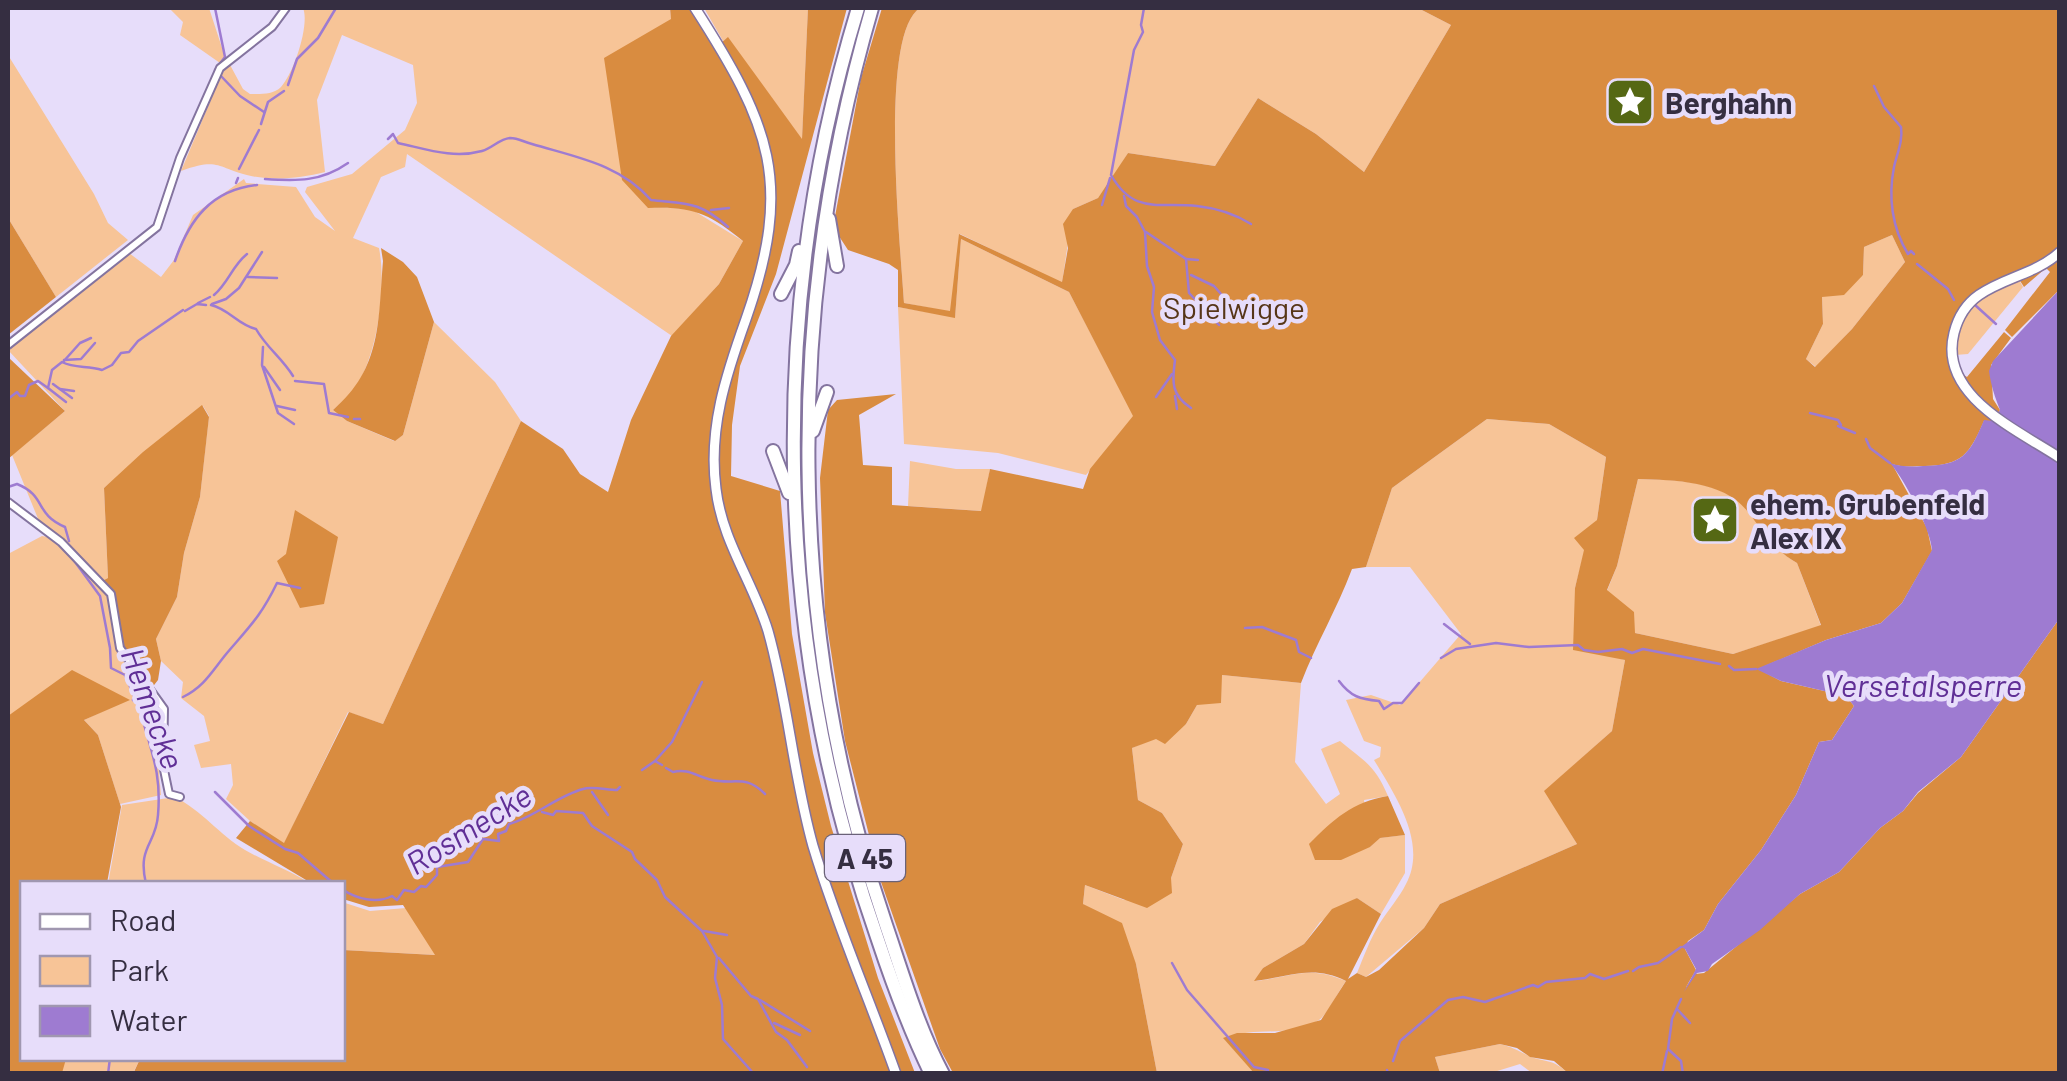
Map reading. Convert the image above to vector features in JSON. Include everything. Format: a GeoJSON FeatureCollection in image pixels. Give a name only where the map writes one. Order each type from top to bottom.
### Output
{"type":"FeatureCollection","features":[{"type":"Feature","properties":{"kind":"highway","name":"A 45"},"geometry":{"type":"LineString","coordinates":[[858,8],[824,138],[799,301],[794,384],[796,525],[804,622],[841,825],[893,984],[930,1074]]}},
{"type":"Feature","properties":{"kind":"highway","name":"A 45"},"geometry":{"type":"LineString","coordinates":[[872,8],[838,139],[813,303],[807,384],[808,473],[820,633],[835,742],[877,900],[944,1074]]}},
{"type":"Feature","properties":{"kind":"highway"},"geometry":{"type":"LineString","coordinates":[[829,192],[830,234],[837,266]]}},
{"type":"Feature","properties":{"kind":"highway"},"geometry":{"type":"LineString","coordinates":[[781,294],[796,265],[811,216]]}},
{"type":"Feature","properties":{"kind":"highway"},"geometry":{"type":"LineString","coordinates":[[808,473],[816,418],[827,392]]}},
{"type":"Feature","properties":{"kind":"highway"},"geometry":{"type":"LineString","coordinates":[[773,452],[788,484],[796,525]]}},
{"type":"Feature","properties":{"kind":"main road"},"geometry":{"type":"LineString","coordinates":[[695,8],[750,99],[770,174],[770,228],[765,257],[719,402],[714,448],[716,493],[726,534],[767,629],[814,848],[896,1074]]}},
{"type":"Feature","properties":{"kind":"main road"},"geometry":{"type":"LineString","coordinates":[[2060,252],[2040,267],[1968,305],[1954,330],[1953,360],[1959,378],[1974,399],[2060,458]]}},
{"type":"Feature","properties":{"kind":"street"},"geometry":{"type":"LineString","coordinates":[[8,345],[157,227],[180,158],[220,68],[272,27],[286,8]]}},
{"type":"Feature","properties":{"kind":"street"},"geometry":{"type":"LineString","coordinates":[[8,502],[44,533],[61,542],[111,594],[120,648],[164,710],[164,779],[169,794],[180,797]]}},
{"type":"Feature","properties":{"kind":"green space"},"geometry":{"type":"Polygon","coordinates":[[[169,8],[209,8],[225,57],[220,63],[180,35],[183,22],[169,8]]]}},
{"type":"Feature","properties":{"kind":"green space"},"geometry":{"type":"Polygon","coordinates":[[[303,8],[670,8],[648,207],[691,209],[743,241],[719,284],[672,336],[407,154],[405,167],[381,177],[353,238],[379,248],[382,283],[378,324],[360,380],[333,410],[347,421],[394,441],[403,435],[434,322],[495,382],[521,421],[383,724],[348,712],[284,844],[226,799],[233,785],[231,764],[201,768],[194,745],[210,741],[204,716],[181,698],[183,682],[161,661],[156,639],[177,597],[184,553],[200,497],[209,416],[203,406],[104,488],[108,578],[102,581],[41,526],[12,455],[65,411],[8,350],[129,253],[161,277],[174,260],[193,215],[244,179],[246,183],[296,187],[315,217],[335,231],[305,192],[307,187],[352,174],[405,130],[417,103],[413,65],[342,35],[317,100],[325,172],[269,178],[211,164],[181,171],[229,63],[250,94],[270,93],[281,87],[300,48],[303,8]]]}},
{"type":"Feature","properties":{"kind":"green space"},"geometry":{"type":"Polygon","coordinates":[[[670,8],[698,8],[721,43],[728,37],[802,139],[808,8],[847,8],[776,274],[740,366],[732,425],[731,476],[780,491],[792,634],[813,753],[878,978],[915,1073],[133,1074],[139,1061],[345,1061],[345,950],[435,955],[403,905],[369,907],[345,900],[345,881],[308,881],[236,838],[250,821],[284,843],[349,712],[383,724],[521,421],[563,449],[580,474],[608,492],[631,420],[671,336],[719,284],[743,241],[699,213],[648,208],[622,180],[604,58],[671,19],[670,8]]]}},
{"type":"Feature","properties":{"kind":"green space"},"geometry":{"type":"Polygon","coordinates":[[[704,8],[808,8],[802,140],[728,38],[723,41],[704,8]]]}},
{"type":"Feature","properties":{"kind":"green space","name":"Spielwigge"},"geometry":{"type":"Polygon","coordinates":[[[882,8],[920,8],[907,26],[899,58],[896,99],[904,303],[950,311],[959,234],[1062,282],[1068,248],[1063,224],[1073,209],[1098,198],[1128,153],[1215,166],[1258,98],[1316,134],[1364,172],[1451,25],[1418,8],[2059,8],[2059,290],[2012,337],[2005,330],[2050,272],[2046,268],[2024,287],[2015,273],[1986,288],[1973,296],[1955,319],[1948,348],[1950,366],[1967,377],[2004,332],[2011,338],[1991,365],[1993,399],[2000,410],[1993,421],[1984,421],[1974,442],[1956,460],[1925,466],[1892,464],[1927,528],[1932,551],[1902,603],[1881,623],[1826,640],[1758,669],[1781,681],[1846,696],[1854,706],[1832,740],[1819,742],[1796,795],[1761,850],[1718,904],[1704,930],[1688,941],[1685,949],[1696,970],[1686,987],[1695,974],[1704,973],[1800,894],[1839,872],[1880,828],[1961,757],[2059,619],[2059,1073],[1568,1073],[1554,1061],[1530,1057],[1517,1048],[1500,1044],[1435,1057],[1440,1073],[1254,1073],[1223,1038],[1237,1033],[1275,1033],[1321,1020],[1346,981],[1312,972],[1254,981],[1263,968],[1304,944],[1332,909],[1357,898],[1381,914],[1348,979],[1357,973],[1366,977],[1379,970],[1424,928],[1440,904],[1577,844],[1544,791],[1612,731],[1625,660],[1573,650],[1575,588],[1584,550],[1574,538],[1597,520],[1606,457],[1549,424],[1487,419],[1392,488],[1366,567],[1352,569],[1301,683],[1222,675],[1221,703],[1197,705],[1186,724],[1165,744],[1156,739],[1132,748],[1138,800],[1162,813],[1183,844],[1171,878],[1172,893],[1147,908],[1085,885],[1083,904],[1122,923],[1136,964],[1157,1073],[953,1073],[940,1049],[881,882],[845,741],[825,613],[820,478],[828,410],[837,400],[896,394],[859,415],[863,465],[892,467],[892,505],[981,511],[990,469],[1083,489],[1090,469],[1133,416],[1069,292],[961,239],[955,318],[898,307],[898,270],[848,250],[833,227],[861,78],[882,8]],[[1892,235],[1864,247],[1863,275],[1844,295],[1822,297],[1823,324],[1806,359],[1815,367],[1852,329],[1905,262],[1892,235]],[[1638,479],[1617,566],[1607,590],[1634,612],[1635,633],[1733,654],[1821,625],[1797,563],[1776,547],[1738,502],[1698,484],[1638,479]]]}},
{"type":"Feature","properties":{"kind":"green space"},"geometry":{"type":"Polygon","coordinates":[[[920,8],[1418,8],[1451,25],[1364,172],[1316,134],[1258,98],[1215,166],[1128,153],[1092,212],[1108,184],[1098,198],[1073,209],[1062,283],[960,234],[951,312],[904,303],[896,99],[899,58],[907,26],[920,8]]]}},
{"type":"Feature","properties":{"kind":"green space"},"geometry":{"type":"Polygon","coordinates":[[[8,55],[108,223],[128,240],[56,297],[8,218],[8,55]]]}},
{"type":"Feature","properties":{"kind":"green space"},"geometry":{"type":"Polygon","coordinates":[[[8,218],[56,297],[8,335],[8,218]]]}},
{"type":"Feature","properties":{"kind":"green space"},"geometry":{"type":"Polygon","coordinates":[[[1892,235],[1905,262],[1816,367],[1806,359],[1823,324],[1822,297],[1863,275],[1864,247],[1892,235]]]}},
{"type":"Feature","properties":{"kind":"green space"},"geometry":{"type":"Polygon","coordinates":[[[961,239],[1069,292],[1134,416],[1086,475],[998,453],[904,444],[898,307],[955,317],[961,239]]]}},
{"type":"Feature","properties":{"kind":"green space"},"geometry":{"type":"Polygon","coordinates":[[[381,248],[417,277],[434,322],[403,435],[395,441],[347,421],[333,410],[349,394],[369,360],[380,304],[381,248]]]}},
{"type":"Feature","properties":{"kind":"green space"},"geometry":{"type":"Polygon","coordinates":[[[2019,280],[2023,287],[1968,354],[1955,355],[1961,325],[1972,306],[1991,292],[2019,280]]]}},
{"type":"Feature","properties":{"kind":"green space"},"geometry":{"type":"Polygon","coordinates":[[[8,357],[65,411],[8,459],[8,357]]]}},
{"type":"Feature","properties":{"kind":"green space"},"geometry":{"type":"Polygon","coordinates":[[[202,405],[209,417],[200,497],[184,553],[177,597],[156,639],[161,661],[158,680],[151,689],[121,647],[113,592],[102,581],[108,578],[104,488],[202,405]]]}},
{"type":"Feature","properties":{"kind":"green space"},"geometry":{"type":"Polygon","coordinates":[[[1487,419],[1549,424],[1606,457],[1597,520],[1575,588],[1608,655],[1625,660],[1612,731],[1545,791],[1577,844],[1440,904],[1424,928],[1366,977],[1357,973],[1376,929],[1406,884],[1413,852],[1406,820],[1374,760],[1380,757],[1381,747],[1364,741],[1346,700],[1371,695],[1400,705],[1461,634],[1410,567],[1366,567],[1392,488],[1487,419]]]}},
{"type":"Feature","properties":{"kind":"green space"},"geometry":{"type":"Polygon","coordinates":[[[910,461],[956,469],[990,469],[982,511],[908,506],[910,461]]]}},
{"type":"Feature","properties":{"kind":"green space"},"geometry":{"type":"Polygon","coordinates":[[[1638,479],[1698,484],[1738,501],[1776,546],[1797,563],[1821,626],[1733,654],[1635,633],[1607,591],[1638,479]]]}},
{"type":"Feature","properties":{"kind":"green space"},"geometry":{"type":"Polygon","coordinates":[[[295,510],[338,537],[324,604],[300,608],[277,561],[286,554],[295,510]]]}},
{"type":"Feature","properties":{"kind":"green space"},"geometry":{"type":"Polygon","coordinates":[[[42,536],[53,538],[107,591],[162,712],[161,750],[157,751],[161,795],[120,804],[98,735],[84,720],[129,699],[8,716],[8,554],[42,536]]]}},
{"type":"Feature","properties":{"kind":"green space"},"geometry":{"type":"Polygon","coordinates":[[[72,670],[130,700],[84,720],[98,735],[121,807],[107,881],[20,881],[20,1061],[65,1061],[62,1073],[8,1073],[8,716],[72,670]]]}},
{"type":"Feature","properties":{"kind":"green space"},"geometry":{"type":"Polygon","coordinates":[[[1222,675],[1301,683],[1295,762],[1326,804],[1340,794],[1321,749],[1340,741],[1368,764],[1388,796],[1364,800],[1370,847],[1379,838],[1405,835],[1405,873],[1381,914],[1357,898],[1320,922],[1304,944],[1263,968],[1256,981],[1311,973],[1346,981],[1323,1017],[1308,1026],[1224,1039],[1255,1073],[1157,1073],[1136,964],[1083,904],[1085,885],[1124,900],[1171,878],[1183,844],[1162,813],[1138,800],[1132,748],[1186,724],[1222,675]]]}},
{"type":"Feature","properties":{"kind":"green space"},"geometry":{"type":"Polygon","coordinates":[[[1388,796],[1405,835],[1380,838],[1341,860],[1315,860],[1309,844],[1327,827],[1354,807],[1388,796]]]}},
{"type":"Feature","properties":{"kind":"green space"},"geometry":{"type":"Polygon","coordinates":[[[175,797],[245,850],[306,881],[109,881],[122,805],[175,797]]]}},
{"type":"Feature","properties":{"kind":"green space"},"geometry":{"type":"Polygon","coordinates":[[[345,903],[370,911],[406,908],[436,955],[345,950],[345,903]]]}},
{"type":"Feature","properties":{"kind":"green space"},"geometry":{"type":"Polygon","coordinates":[[[8,946],[20,1061],[139,1061],[133,1073],[8,1073],[8,946]]]}},
{"type":"Feature","properties":{"kind":"green space"},"geometry":{"type":"Polygon","coordinates":[[[1500,1044],[1554,1063],[1568,1073],[1532,1073],[1520,1064],[1494,1072],[1440,1073],[1435,1057],[1500,1044]]]}},
{"type":"Feature","properties":{"kind":"water","name":"Versetalsperre"},"geometry":{"type":"Polygon","coordinates":[[[2059,290],[2059,619],[1961,757],[1918,792],[1839,872],[1800,894],[1708,971],[1697,973],[1684,992],[1696,969],[1681,947],[1704,930],[1718,904],[1761,850],[1796,795],[1819,742],[1832,740],[1854,706],[1846,696],[1781,681],[1756,669],[1826,640],[1881,623],[1902,603],[1932,550],[1916,505],[1890,463],[1936,465],[1955,460],[1968,450],[1984,420],[1993,421],[2000,410],[1989,371],[1993,361],[2059,290]]]}},
{"type":"Feature","properties":{"kind":"waterway"},"geometry":{"type":"LineString","coordinates":[[215,8],[225,57],[215,70]]}},
{"type":"Feature","properties":{"kind":"waterway"},"geometry":{"type":"LineString","coordinates":[[288,85],[297,59],[318,38],[336,8]]}},
{"type":"Feature","properties":{"kind":"waterway"},"geometry":{"type":"LineString","coordinates":[[1144,8],[1143,32],[1134,50],[1111,175],[1120,188],[1138,201],[1211,208],[1251,224]]}},
{"type":"Feature","properties":{"kind":"waterway"},"geometry":{"type":"LineString","coordinates":[[220,75],[240,96],[264,112]]}},
{"type":"Feature","properties":{"kind":"waterway"},"geometry":{"type":"LineString","coordinates":[[1874,86],[1884,107],[1901,127],[1892,201],[1903,244],[1908,254],[1914,254]]}},
{"type":"Feature","properties":{"kind":"waterway"},"geometry":{"type":"LineString","coordinates":[[261,124],[268,102],[284,91]]}},
{"type":"Feature","properties":{"kind":"waterway"},"geometry":{"type":"LineString","coordinates":[[239,169],[259,130]]}},
{"type":"Feature","properties":{"kind":"waterway"},"geometry":{"type":"LineString","coordinates":[[388,139],[393,134],[398,143],[461,154],[516,139],[596,163],[625,178],[651,200],[700,208],[728,227]]}},
{"type":"Feature","properties":{"kind":"waterway"},"geometry":{"type":"LineString","coordinates":[[265,179],[308,179],[348,163]]}},
{"type":"Feature","properties":{"kind":"waterway"},"geometry":{"type":"LineString","coordinates":[[236,183],[238,178]]}},
{"type":"Feature","properties":{"kind":"waterway"},"geometry":{"type":"LineString","coordinates":[[1102,205],[1110,178]]}},
{"type":"Feature","properties":{"kind":"waterway"},"geometry":{"type":"LineString","coordinates":[[175,261],[187,233],[204,210],[227,193],[257,185]]}},
{"type":"Feature","properties":{"kind":"waterway"},"geometry":{"type":"LineString","coordinates":[[1124,196],[1126,206],[1145,232],[1147,266],[1154,287],[1152,312],[1160,340],[1175,360],[1174,387],[1191,408]]}},
{"type":"Feature","properties":{"kind":"waterway"},"geometry":{"type":"LineString","coordinates":[[711,210],[729,208]]}},
{"type":"Feature","properties":{"kind":"waterway"},"geometry":{"type":"LineString","coordinates":[[1146,232],[1186,259],[1189,293],[1219,325]]}},
{"type":"Feature","properties":{"kind":"waterway"},"geometry":{"type":"LineString","coordinates":[[212,304],[239,288],[262,252]]}},
{"type":"Feature","properties":{"kind":"waterway"},"geometry":{"type":"LineString","coordinates":[[214,295],[247,254]]}},
{"type":"Feature","properties":{"kind":"waterway"},"geometry":{"type":"LineString","coordinates":[[1186,259],[1198,260]]}},
{"type":"Feature","properties":{"kind":"waterway"},"geometry":{"type":"LineString","coordinates":[[1917,264],[1948,289],[1954,300]]}},
{"type":"Feature","properties":{"kind":"waterway"},"geometry":{"type":"LineString","coordinates":[[1191,275],[1214,286],[1229,303]]}},
{"type":"Feature","properties":{"kind":"waterway"},"geometry":{"type":"LineString","coordinates":[[248,277],[277,278]]}},
{"type":"Feature","properties":{"kind":"waterway"},"geometry":{"type":"LineString","coordinates":[[198,303],[210,297]]}},
{"type":"Feature","properties":{"kind":"waterway"},"geometry":{"type":"LineString","coordinates":[[185,311],[197,304],[206,305]]}},
{"type":"Feature","properties":{"kind":"waterway"},"geometry":{"type":"LineString","coordinates":[[211,305],[256,329],[293,376]]}},
{"type":"Feature","properties":{"kind":"waterway"},"geometry":{"type":"LineString","coordinates":[[1975,305],[1996,324]]}},
{"type":"Feature","properties":{"kind":"waterway"},"geometry":{"type":"LineString","coordinates":[[8,399],[17,392],[25,396],[29,385],[38,381],[48,388],[52,370],[62,362],[102,370],[112,365],[121,353],[129,352],[138,341],[183,310]]}},
{"type":"Feature","properties":{"kind":"waterway"},"geometry":{"type":"LineString","coordinates":[[63,362],[80,343],[91,338]]}},
{"type":"Feature","properties":{"kind":"waterway"},"geometry":{"type":"LineString","coordinates":[[64,360],[81,359],[95,343]]}},
{"type":"Feature","properties":{"kind":"waterway"},"geometry":{"type":"LineString","coordinates":[[263,347],[262,365],[278,413],[294,424]]}},
{"type":"Feature","properties":{"kind":"waterway"},"geometry":{"type":"LineString","coordinates":[[264,367],[280,390]]}},
{"type":"Feature","properties":{"kind":"waterway"},"geometry":{"type":"LineString","coordinates":[[1156,397],[1172,374]]}},
{"type":"Feature","properties":{"kind":"waterway"},"geometry":{"type":"LineString","coordinates":[[295,381],[324,384],[329,413],[348,417]]}},
{"type":"Feature","properties":{"kind":"waterway"},"geometry":{"type":"LineString","coordinates":[[53,384],[72,398]]}},
{"type":"Feature","properties":{"kind":"waterway"},"geometry":{"type":"LineString","coordinates":[[48,388],[66,402]]}},
{"type":"Feature","properties":{"kind":"waterway"},"geometry":{"type":"LineString","coordinates":[[60,389],[74,391]]}},
{"type":"Feature","properties":{"kind":"waterway"},"geometry":{"type":"LineString","coordinates":[[1175,396],[1177,409]]}},
{"type":"Feature","properties":{"kind":"waterway"},"geometry":{"type":"LineString","coordinates":[[277,406],[295,410]]}},
{"type":"Feature","properties":{"kind":"waterway"},"geometry":{"type":"LineString","coordinates":[[1810,413],[1838,420],[1841,425]]}},
{"type":"Feature","properties":{"kind":"waterway"},"geometry":{"type":"LineString","coordinates":[[354,419],[360,419]]}},
{"type":"Feature","properties":{"kind":"waterway"},"geometry":{"type":"LineString","coordinates":[[1838,426],[1855,433]]}},
{"type":"Feature","properties":{"kind":"waterway"},"geometry":{"type":"LineString","coordinates":[[1866,439],[1870,448],[1890,463]]}},
{"type":"Feature","properties":{"kind":"waterway","name":"Hemecke"},"geometry":{"type":"LineString","coordinates":[[8,487],[17,484],[33,494],[49,516],[65,527],[69,541]]}},
{"type":"Feature","properties":{"kind":"waterway","name":"Hemecke"},"geometry":{"type":"LineString","coordinates":[[70,555],[100,596],[111,668],[125,675],[133,700],[139,705],[154,759],[158,815],[145,853],[146,881]]}},
{"type":"Feature","properties":{"kind":"waterway"},"geometry":{"type":"LineString","coordinates":[[183,697],[208,678],[255,620],[277,583],[300,588]]}},
{"type":"Feature","properties":{"kind":"waterway"},"geometry":{"type":"LineString","coordinates":[[1444,624],[1470,644]]}},
{"type":"Feature","properties":{"kind":"waterway"},"geometry":{"type":"LineString","coordinates":[[1245,628],[1262,627],[1296,640],[1299,652],[1311,658]]}},
{"type":"Feature","properties":{"kind":"waterway"},"geometry":{"type":"LineString","coordinates":[[1441,658],[1456,649],[1496,643],[1529,647],[1578,645],[1598,652],[1622,649],[1632,653],[1643,649],[1720,664]]}},
{"type":"Feature","properties":{"kind":"waterway"},"geometry":{"type":"LineString","coordinates":[[1729,666],[1734,670],[1756,669]]}},
{"type":"Feature","properties":{"kind":"waterway"},"geometry":{"type":"LineString","coordinates":[[1339,681],[1356,696],[1379,701],[1384,709],[1402,703],[1419,683]]}},
{"type":"Feature","properties":{"kind":"waterway"},"geometry":{"type":"LineString","coordinates":[[655,761],[672,742],[702,682]]}},
{"type":"Feature","properties":{"kind":"waterway","name":"Rosmecke"},"geometry":{"type":"LineString","coordinates":[[642,770],[655,761],[662,765]]}},
{"type":"Feature","properties":{"kind":"waterway","name":"Rosmecke"},"geometry":{"type":"LineString","coordinates":[[666,768],[712,780],[746,782],[765,794]]}},
{"type":"Feature","properties":{"kind":"waterway","name":"Rosmecke"},"geometry":{"type":"LineString","coordinates":[[345,890],[367,899],[392,896],[397,900],[404,890],[414,892],[426,887],[437,875],[437,867],[468,862],[483,839],[499,841],[498,834],[506,831],[509,824],[564,796],[583,789],[620,787]]}},
{"type":"Feature","properties":{"kind":"waterway","name":"Rosmecke"},"geometry":{"type":"LineString","coordinates":[[215,792],[249,826],[298,853],[331,881]]}},
{"type":"Feature","properties":{"kind":"waterway"},"geometry":{"type":"LineString","coordinates":[[592,792],[608,815]]}},
{"type":"Feature","properties":{"kind":"waterway"},"geometry":{"type":"LineString","coordinates":[[542,812],[583,813],[592,826],[632,852],[657,880],[665,897],[702,931],[717,957],[715,978],[722,1005],[723,1039],[754,1074]]}},
{"type":"Feature","properties":{"kind":"waterway"},"geometry":{"type":"LineString","coordinates":[[704,931],[727,935]]}},
{"type":"Feature","properties":{"kind":"waterway","name":"Hemecke"},"geometry":{"type":"LineString","coordinates":[[1633,971],[1658,963],[1681,947]]}},
{"type":"Feature","properties":{"kind":"waterway"},"geometry":{"type":"LineString","coordinates":[[719,958],[751,996],[758,999],[776,1032],[807,1067]]}},
{"type":"Feature","properties":{"kind":"waterway"},"geometry":{"type":"LineString","coordinates":[[1172,963],[1187,990],[1254,1067],[1268,1070]]}},
{"type":"Feature","properties":{"kind":"waterway","name":"Hemecke"},"geometry":{"type":"LineString","coordinates":[[1393,1061],[1400,1041],[1448,1000],[1463,997],[1485,1002],[1546,982],[1585,978],[1590,974],[1604,979],[1628,971]]}},
{"type":"Feature","properties":{"kind":"waterway"},"geometry":{"type":"LineString","coordinates":[[1681,999],[1672,1019],[1668,1049],[1681,1061],[1683,1074]]}},
{"type":"Feature","properties":{"kind":"waterway"},"geometry":{"type":"LineString","coordinates":[[760,1000],[810,1031]]}},
{"type":"Feature","properties":{"kind":"waterway"},"geometry":{"type":"LineString","coordinates":[[1677,1009],[1690,1023]]}},
{"type":"Feature","properties":{"kind":"waterway"},"geometry":{"type":"LineString","coordinates":[[774,1023],[800,1035]]}},
{"type":"Feature","properties":{"kind":"waterway"},"geometry":{"type":"LineString","coordinates":[[1662,1074],[1667,1051]]}},
{"type":"Feature","properties":{"kind":"waterway","name":"Hemecke"},"geometry":{"type":"LineString","coordinates":[[108,1074],[110,1061]]}},
{"type":"Feature","properties":{"kind":"waterway","name":"Hemecke"},"geometry":{"type":"LineString","coordinates":[[1387,1070],[1388,1074]]}},
{"type":"Feature","properties":{"kind":"place","name":"Berghahn"},"geometry":{"type":"Point","coordinates":[1630,102]}},
{"type":"Feature","properties":{"kind":"place","name":"ehem. Grubenfeld Alex IX"},"geometry":{"type":"Point","coordinates":[1715,520]}}]}
